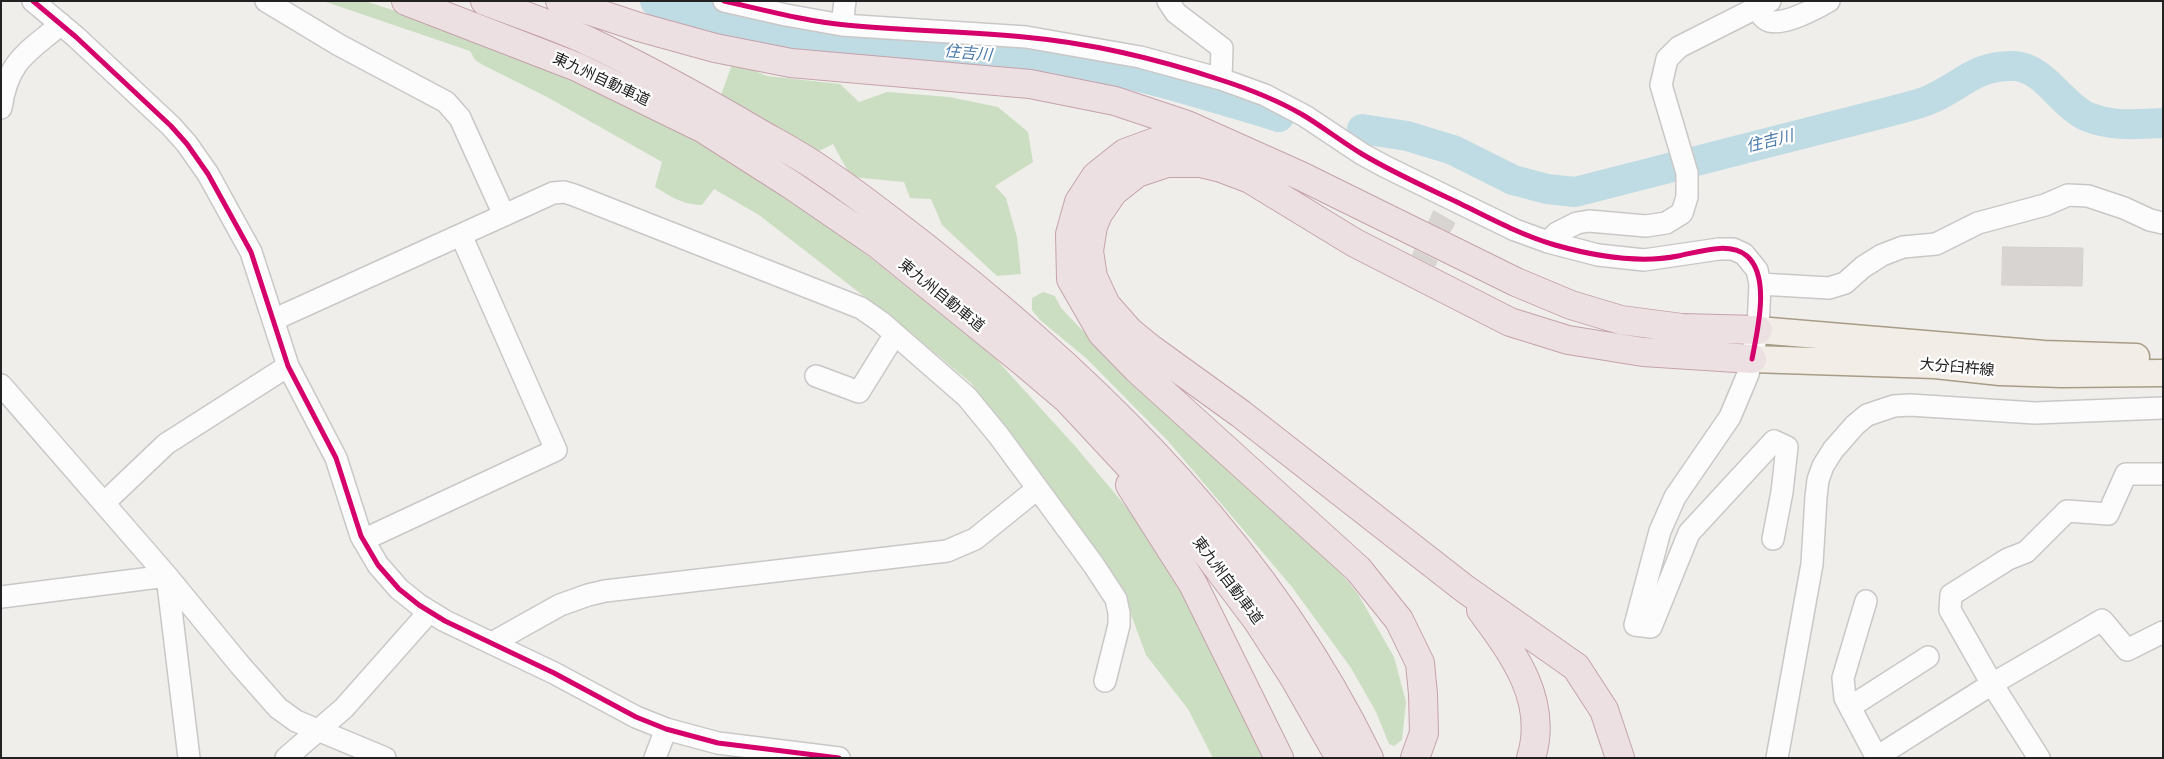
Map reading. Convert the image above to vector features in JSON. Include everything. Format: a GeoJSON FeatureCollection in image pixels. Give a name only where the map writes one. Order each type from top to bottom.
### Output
{"type":"FeatureCollection","features":[{"type":"Feature","properties":{"kind":"highway","name":"東九州自動車道"},"geometry":{"type":"LineString","coordinates":[[406,1],[577,67],[704,129],[790,184],[879,246],[1067,399],[1157,495],[1222,571],[1257,620],[1295,679],[1340,758]]}},
{"type":"Feature","properties":{"kind":"highway","name":"東九州自動車道"},"geometry":{"type":"LineString","coordinates":[[485,1],[584,39],[705,101],[820,169],[903,231],[1012,317],[1072,370],[1125,424],[1173,474],[1247,560],[1308,648],[1369,758]]}},
{"type":"Feature","properties":{"kind":"highway"},"geometry":{"type":"LineString","coordinates":[[560,1],[639,27],[696,43],[790,63],[1030,84],[1115,101],[1187,125],[1301,176],[1516,282],[1571,305],[1621,320],[1682,328],[1758,330]]}},
{"type":"Feature","properties":{"kind":"highway"},"geometry":{"type":"LineString","coordinates":[[1301,176],[1190,140],[1155,142],[1125,153],[1096,176],[1079,202],[1070,234],[1071,279],[1102,333],[1137,369],[1358,569],[1399,620],[1420,663],[1424,734],[1415,758]]}},
{"type":"Feature","properties":{"kind":"highway"},"geometry":{"type":"LineString","coordinates":[[1620,758],[1604,710],[1576,667],[1465,589],[1241,414],[1151,349],[1118,320],[1106,305],[1093,277],[1089,252],[1090,239],[1098,214],[1113,192],[1137,173],[1167,163],[1200,163],[1221,168],[1250,179],[1355,243],[1510,322],[1568,340],[1642,352],[1752,359]]}},
{"type":"Feature","properties":{"kind":"highway"},"geometry":{"type":"LineString","coordinates":[[1067,399],[1120,470],[1193,584],[1279,758]]}},
{"type":"Feature","properties":{"kind":"highway"},"geometry":{"type":"LineString","coordinates":[[1465,589],[1506,644],[1527,680],[1536,710],[1534,747],[1531,758]]}},
{"type":"Feature","properties":{"kind":"main road","name":"大分臼杵線"},"geometry":{"type":"LineString","coordinates":[[1758,330],[2044,354],[2139,357],[2163,355]]}},
{"type":"Feature","properties":{"kind":"main road","name":"大分臼杵線"},"geometry":{"type":"LineString","coordinates":[[1752,359],[1935,365],[2018,373],[2163,372]]}},
{"type":"Feature","properties":{"kind":"street"},"geometry":{"type":"LineString","coordinates":[[33,1],[61,24],[171,126],[202,164],[251,252],[288,366],[336,458],[363,540],[385,575],[429,612],[554,673],[636,717],[666,729],[718,743],[839,758]]}},
{"type":"Feature","properties":{"kind":"street"},"geometry":{"type":"LineString","coordinates":[[266,1],[340,45],[446,102],[460,118],[504,215]]}},
{"type":"Feature","properties":{"kind":"street"},"geometry":{"type":"LineString","coordinates":[[724,1],[842,25],[1034,38],[1140,57],[1221,79],[1265,95],[1386,167],[1515,230],[1548,242],[1598,254],[1644,260],[1719,249],[1734,249],[1744,254],[1751,260],[1757,270],[1760,284],[1758,330],[1752,359],[1739,399],[1730,418],[1674,497],[1660,531],[1635,625],[1651,628],[1688,533],[1774,441],[1787,447],[1782,492],[1772,539]]}},
{"type":"Feature","properties":{"kind":"street"},"geometry":{"type":"LineString","coordinates":[[842,25],[845,1]]}},
{"type":"Feature","properties":{"kind":"street"},"geometry":{"type":"LineString","coordinates":[[1168,1],[1176,14],[1222,48],[1221,79]]}},
{"type":"Feature","properties":{"kind":"street"},"geometry":{"type":"LineString","coordinates":[[1548,242],[1556,233],[1577,223],[1589,221],[1646,226],[1666,223],[1682,213],[1687,197],[1684,163],[1662,85],[1667,59],[1679,47],[1763,5],[1766,20],[1776,23],[1811,12],[1830,1]]}},
{"type":"Feature","properties":{"kind":"street"},"geometry":{"type":"LineString","coordinates":[[1,108],[4,87],[17,63],[61,24]]}},
{"type":"Feature","properties":{"kind":"street"},"geometry":{"type":"LineString","coordinates":[[273,320],[553,192],[574,195],[861,308],[895,334],[967,397],[999,436],[1093,564],[1116,599],[1119,626],[1105,680]]}},
{"type":"Feature","properties":{"kind":"street"},"geometry":{"type":"LineString","coordinates":[[1760,284],[1829,288],[1845,283],[1882,255],[1903,247],[1936,244],[1978,223],[2045,205],[2068,195],[2088,196],[2163,223]]}},
{"type":"Feature","properties":{"kind":"street"},"geometry":{"type":"LineString","coordinates":[[363,540],[556,450],[461,235]]}},
{"type":"Feature","properties":{"kind":"street"},"geometry":{"type":"LineString","coordinates":[[816,376],[859,392],[895,334]]}},
{"type":"Feature","properties":{"kind":"street"},"geometry":{"type":"LineString","coordinates":[[104,504],[166,444],[288,366]]}},
{"type":"Feature","properties":{"kind":"street"},"geometry":{"type":"LineString","coordinates":[[1,385],[167,576],[278,708],[296,721],[385,758]]}},
{"type":"Feature","properties":{"kind":"street"},"geometry":{"type":"LineString","coordinates":[[1777,758],[1812,564],[1818,480],[1833,450],[1855,425],[1868,415],[1894,406],[2035,413],[2163,408]]}},
{"type":"Feature","properties":{"kind":"street"},"geometry":{"type":"LineString","coordinates":[[2039,758],[1992,684],[1950,610],[1951,594],[2008,559],[2026,552],[2067,511],[2108,514],[2126,474],[2163,474]]}},
{"type":"Feature","properties":{"kind":"street"},"geometry":{"type":"LineString","coordinates":[[492,643],[560,605],[596,593],[786,569],[947,552],[975,539],[1037,489]]}},
{"type":"Feature","properties":{"kind":"street"},"geometry":{"type":"LineString","coordinates":[[1,597],[167,576]]}},
{"type":"Feature","properties":{"kind":"street"},"geometry":{"type":"LineString","coordinates":[[167,576],[189,758]]}},
{"type":"Feature","properties":{"kind":"street"},"geometry":{"type":"LineString","coordinates":[[1866,601],[1843,678],[1845,698],[1876,758],[1992,684],[2102,620],[2127,650],[2163,632]]}},
{"type":"Feature","properties":{"kind":"street"},"geometry":{"type":"LineString","coordinates":[[286,758],[316,730],[344,708],[429,612]]}},
{"type":"Feature","properties":{"kind":"street"},"geometry":{"type":"LineString","coordinates":[[1850,707],[1928,657]]}},
{"type":"Feature","properties":{"kind":"street"},"geometry":{"type":"LineString","coordinates":[[655,758],[666,729]]}},
{"type":"Feature","properties":{"kind":"green space"},"geometry":{"type":"Polygon","coordinates":[[[323,1],[365,1],[402,13],[434,20],[693,132],[847,239],[995,358],[1075,446],[1176,566],[1267,758],[1213,758],[1188,709],[1146,655],[1123,593],[1052,491],[971,383],[905,328],[759,215],[714,189],[702,205],[683,202],[666,194],[655,187],[662,162],[547,97],[483,65],[475,60],[470,51],[323,1]]]}},
{"type":"Feature","properties":{"kind":"green space"},"geometry":{"type":"Polygon","coordinates":[[[733,62],[767,76],[840,84],[859,102],[887,92],[949,97],[998,107],[1028,132],[1033,162],[995,186],[1006,198],[1017,237],[1021,274],[997,276],[942,225],[931,199],[910,198],[904,182],[851,177],[833,144],[819,151],[733,104],[721,95],[733,62]]]}},
{"type":"Feature","properties":{"kind":"green space"},"geometry":{"type":"Polygon","coordinates":[[[1043,292],[1055,296],[1061,308],[1081,329],[1314,540],[1358,594],[1394,657],[1406,702],[1402,740],[1394,746],[1389,744],[1376,712],[1351,668],[1292,587],[1168,441],[1087,359],[1040,320],[1032,310],[1032,298],[1043,292]]]}},
{"type":"Feature","properties":{"kind":"building"},"geometry":{"type":"Polygon","coordinates":[[[1434,211],[1455,223],[1450,232],[1429,222],[1434,211]]]}},
{"type":"Feature","properties":{"kind":"building"},"geometry":{"type":"Polygon","coordinates":[[[2003,247],[2083,248],[2082,286],[2002,285],[2003,247]]]}},
{"type":"Feature","properties":{"kind":"building"},"geometry":{"type":"Polygon","coordinates":[[[1415,250],[1437,261],[1435,266],[1413,255],[1415,250]]]}},
{"type":"Feature","properties":{"kind":"waterway","name":"住吉川"},"geometry":{"type":"LineString","coordinates":[[655,1],[742,26],[807,39],[842,44],[1020,57],[1112,70],[1168,84],[1279,117]]}},
{"type":"Feature","properties":{"kind":"waterway","name":"住吉川"},"geometry":{"type":"LineString","coordinates":[[1362,129],[1407,136],[1453,150],[1513,180],[1547,189],[1575,192],[1915,105],[1942,94],[1979,72],[2001,67],[2014,66],[2025,68],[2035,73],[2070,105],[2088,117],[2116,124],[2163,123]]}},
{"type":"Feature","properties":{"kind":"cycle path"},"geometry":{"type":"LineString","coordinates":[[33,1],[76,37],[171,126],[187,144],[208,174],[251,252],[288,366],[336,458],[361,536],[378,565],[399,589],[419,605],[445,621],[554,673],[636,717],[666,729],[718,743],[839,758]]}},
{"type":"Feature","properties":{"kind":"cycle path"},"geometry":{"type":"LineString","coordinates":[[724,1],[815,21],[846,25],[1002,35],[1074,43],[1173,65],[1221,80],[1273,100],[1303,115],[1385,167],[1505,226],[1542,241],[1585,252],[1632,259],[1663,258],[1704,250],[1732,249],[1747,256],[1754,265],[1759,277],[1759,320],[1752,359]]}}]}
